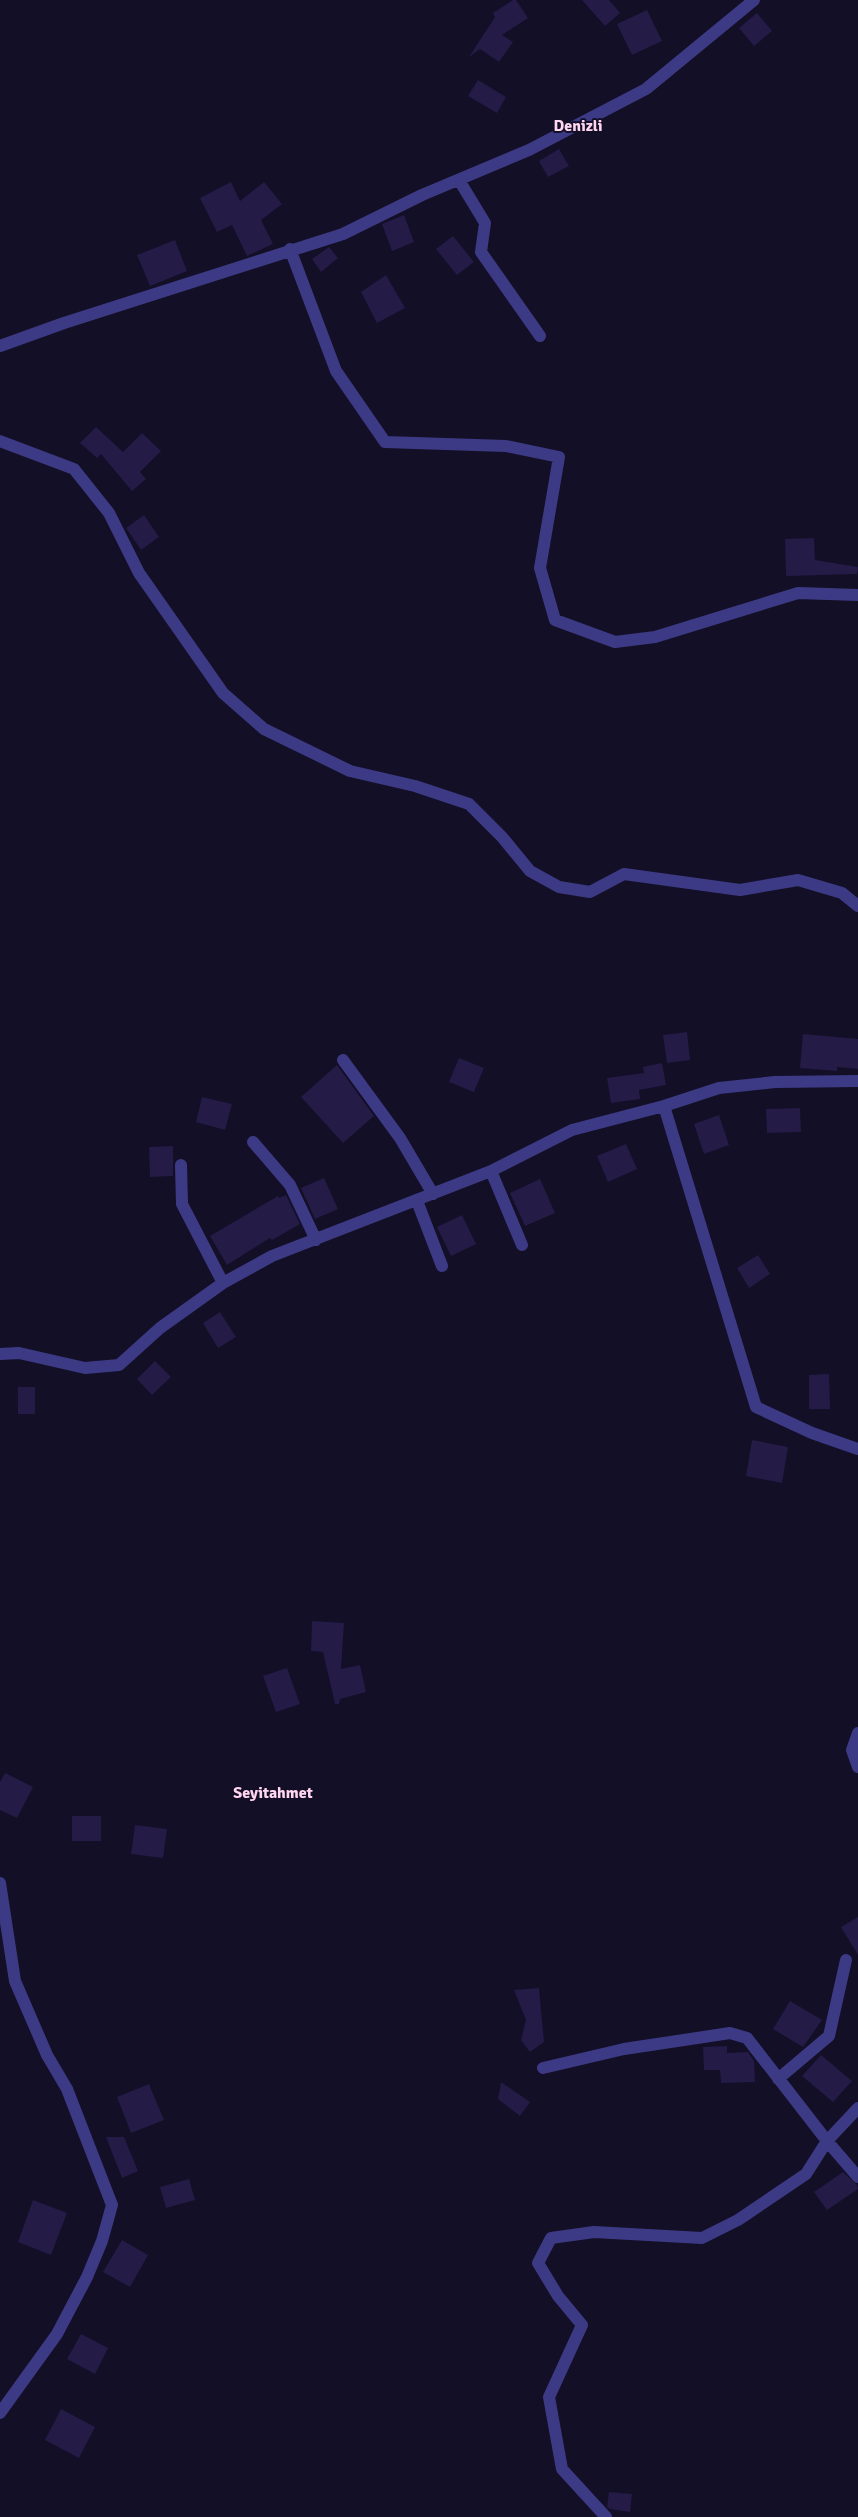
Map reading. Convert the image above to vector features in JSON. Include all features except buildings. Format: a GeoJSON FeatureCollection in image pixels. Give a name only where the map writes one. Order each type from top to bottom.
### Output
{"type":"FeatureCollection","features":[{"type":"Feature","properties":{"kind":"street"},"geometry":{"type":"LineString","coordinates":[[0,346],[64,322],[290,249],[343,234],[529,150],[646,89],[754,0]]}},
{"type":"Feature","properties":{"kind":"street"},"geometry":{"type":"LineString","coordinates":[[459,180],[485,223],[481,252],[540,336]]}},
{"type":"Feature","properties":{"kind":"street"},"geometry":{"type":"LineString","coordinates":[[290,249],[336,371],[385,442],[506,446],[559,457],[540,568],[555,620],[615,642],[655,637],[798,593],[858,595]]}},
{"type":"Feature","properties":{"kind":"street"},"geometry":{"type":"LineString","coordinates":[[0,441],[74,469],[108,513],[139,572],[223,693],[264,729],[350,772],[415,786],[469,804],[502,837],[530,871],[559,888],[590,892],[624,874],[740,890],[798,880],[842,893],[858,906]]}},
{"type":"Feature","properties":{"kind":"street"},"geometry":{"type":"LineString","coordinates":[[343,1060],[400,1138],[433,1194]]}},
{"type":"Feature","properties":{"kind":"street"},"geometry":{"type":"LineString","coordinates":[[0,1354],[19,1354],[85,1368],[119,1365],[160,1328],[223,1283],[272,1256],[491,1171],[572,1130],[664,1106],[719,1088],[775,1082],[858,1082]]}},
{"type":"Feature","properties":{"kind":"street"},"geometry":{"type":"LineString","coordinates":[[664,1106],[756,1407],[812,1433],[858,1449]]}},
{"type":"Feature","properties":{"kind":"street"},"geometry":{"type":"LineString","coordinates":[[253,1142],[290,1185],[316,1240]]}},
{"type":"Feature","properties":{"kind":"street"},"geometry":{"type":"LineString","coordinates":[[181,1165],[182,1204],[223,1283]]}},
{"type":"Feature","properties":{"kind":"street"},"geometry":{"type":"LineString","coordinates":[[491,1171],[522,1245]]}},
{"type":"Feature","properties":{"kind":"street"},"geometry":{"type":"LineString","coordinates":[[417,1200],[442,1266]]}},
{"type":"Feature","properties":{"kind":"street"},"geometry":{"type":"LineString","coordinates":[[858,1733],[852,1750],[858,1767]]}},
{"type":"Feature","properties":{"kind":"street"},"geometry":{"type":"LineString","coordinates":[[0,1883],[15,1981],[47,2054],[67,2089],[112,2205],[102,2241],[87,2278],[57,2334],[0,2413]]}},
{"type":"Feature","properties":{"kind":"street"},"geometry":{"type":"LineString","coordinates":[[778,2078],[829,2036],[846,1960]]}},
{"type":"Feature","properties":{"kind":"street"},"geometry":{"type":"LineString","coordinates":[[543,2068],[624,2049],[730,2033],[747,2038],[827,2141],[858,2177]]}},
{"type":"Feature","properties":{"kind":"street"},"geometry":{"type":"LineString","coordinates":[[606,2517],[562,2469],[549,2396],[582,2325],[558,2296],[538,2264],[551,2238],[594,2232],[702,2238],[738,2220],[806,2174],[827,2141],[858,2108]]}},
{"type":"Feature","properties":{"kind":"district","name":"Denizli"},"geometry":{"type":"Point","coordinates":[578,125]}},
{"type":"Feature","properties":{"kind":"district","name":"Seyitahmet"},"geometry":{"type":"Point","coordinates":[273,1792]}}]}
